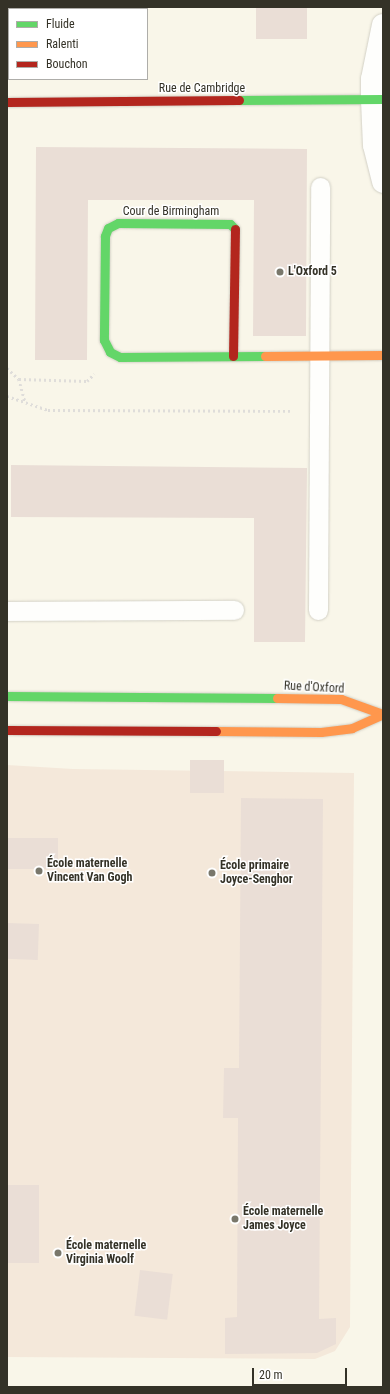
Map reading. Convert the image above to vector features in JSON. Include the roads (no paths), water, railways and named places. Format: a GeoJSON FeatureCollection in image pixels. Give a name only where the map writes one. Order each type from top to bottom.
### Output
{"type":"FeatureCollection","features":[{"type":"Feature","properties":{"kind":"street"},"geometry":{"type":"LineString","coordinates":[[383,25],[372,78],[378,99],[374,145],[383,182]]}},
{"type":"Feature","properties":{"kind":"street","name":"Rue de Cambridge"},"geometry":{"type":"LineString","coordinates":[[7,102],[378,99]]}},
{"type":"Feature","properties":{"kind":"street","name":"Cour de Birmingham"},"geometry":{"type":"LineString","coordinates":[[118,223],[230,224],[235,229],[233,356],[120,357],[110,352],[104,340],[105,236],[108,228],[118,223]]}},
{"type":"Feature","properties":{"kind":"street"},"geometry":{"type":"LineString","coordinates":[[233,356],[383,355]]}},
{"type":"Feature","properties":{"kind":"street","name":"Rue d'Oxford"},"geometry":{"type":"LineString","coordinates":[[7,696],[341,699],[383,715]]}},
{"type":"Feature","properties":{"kind":"street"},"geometry":{"type":"LineString","coordinates":[[7,730],[321,732],[352,728],[383,715],[383,711]]}},
{"type":"Feature","properties":{"kind":"lane"},"geometry":{"type":"LineString","coordinates":[[318,610],[320,187]]}},
{"type":"Feature","properties":{"kind":"lane"},"geometry":{"type":"LineString","coordinates":[[7,611],[234,610]]}},
{"type":"Feature","properties":{"kind":"place","name":"L'Oxford 5"},"geometry":{"type":"Point","coordinates":[280,272]}},
{"type":"Feature","properties":{"kind":"place","name":"École maternelle Vincent Van Gogh"},"geometry":{"type":"Point","coordinates":[39,871]}},
{"type":"Feature","properties":{"kind":"place","name":"École primaire Joyce-Senghor"},"geometry":{"type":"Point","coordinates":[212,873]}},
{"type":"Feature","properties":{"kind":"place","name":"École maternelle James Joyce"},"geometry":{"type":"Point","coordinates":[235,1219]}},
{"type":"Feature","properties":{"kind":"place","name":"École maternelle Virginia Woolf"},"geometry":{"type":"Point","coordinates":[58,1253]}}]}
